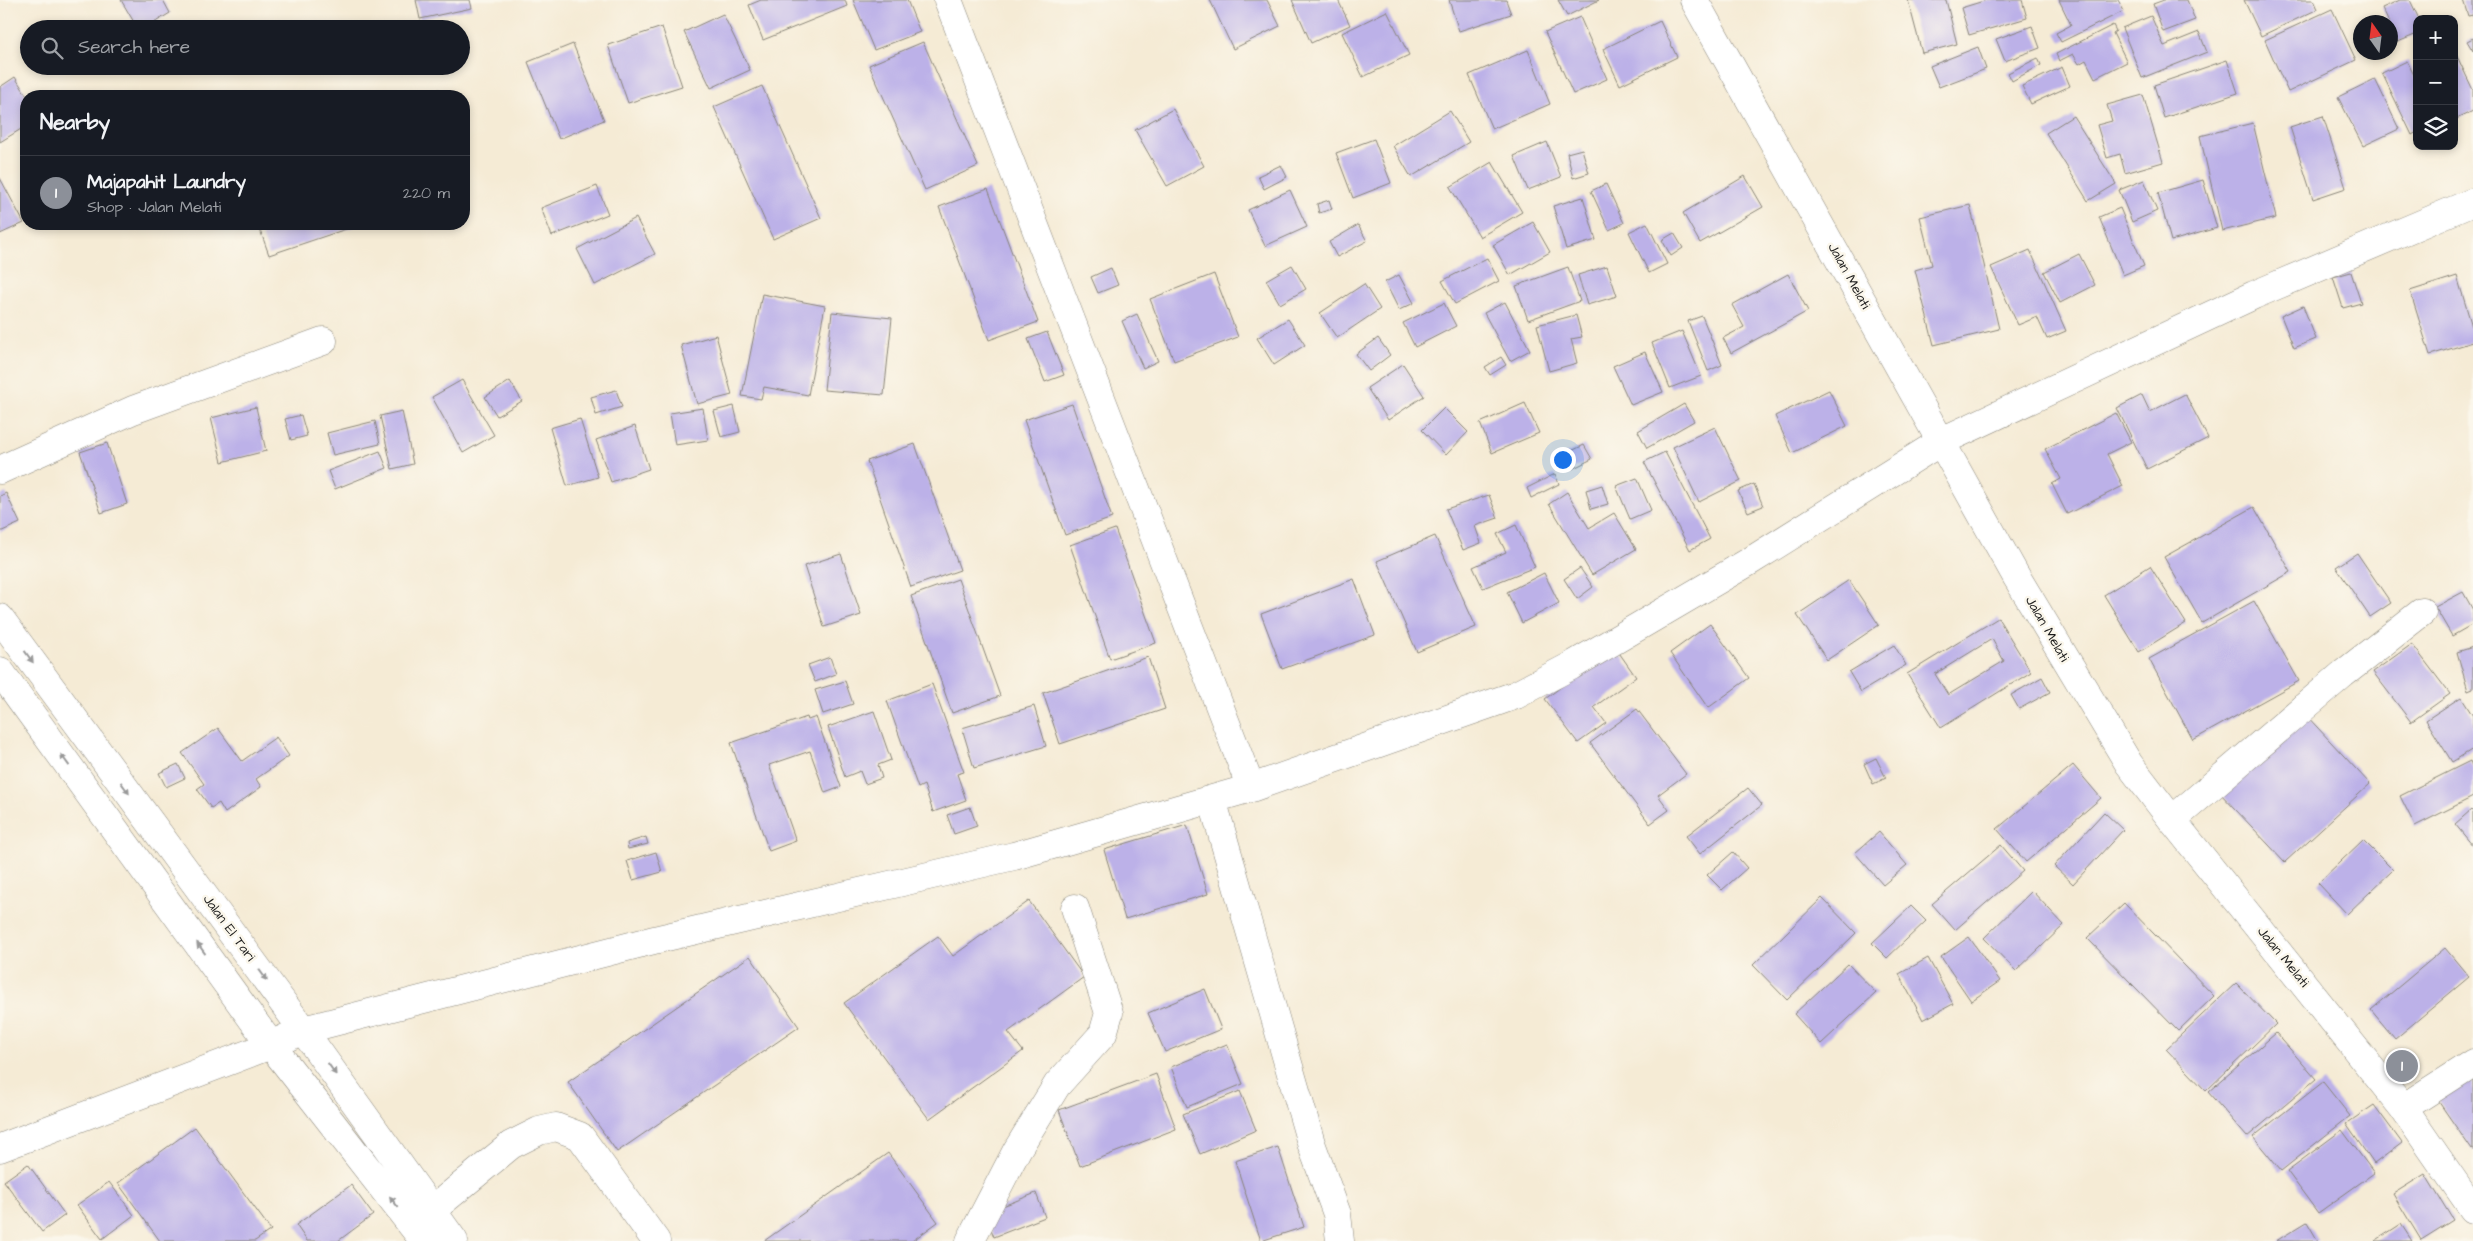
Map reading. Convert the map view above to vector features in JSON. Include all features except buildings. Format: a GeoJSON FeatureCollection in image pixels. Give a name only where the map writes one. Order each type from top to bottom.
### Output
{"type":"FeatureCollection","features":[{"type":"Feature","properties":{"kind":"street"},"geometry":{"type":"LineString","coordinates":[[948,0],[1252,788]]}},
{"type":"Feature","properties":{"kind":"street","name":"Jalan Melati"},"geometry":{"type":"LineString","coordinates":[[1694,0],[2016,576],[2083,691],[2129,764],[2403,1108],[2473,1210]]}},
{"type":"Feature","properties":{"kind":"street"},"geometry":{"type":"LineString","coordinates":[[0,1148],[271,1045],[303,1030],[654,940],[1014,856],[1252,788],[1516,695],[1571,666],[1752,560],[1942,441],[2254,295],[2473,202]]}},
{"type":"Feature","properties":{"kind":"street"},"geometry":{"type":"LineString","coordinates":[[0,470],[133,410],[323,341]]}},
{"type":"Feature","properties":{"kind":"street"},"geometry":{"type":"LineString","coordinates":[[2172,820],[2343,674],[2422,612]]}},
{"type":"Feature","properties":{"kind":"street","name":"Jalan El Tari"},"geometry":{"type":"LineString","coordinates":[[0,618],[303,1030],[454,1241]]}},
{"type":"Feature","properties":{"kind":"street"},"geometry":{"type":"LineString","coordinates":[[0,671],[271,1045],[424,1241]]}},
{"type":"Feature","properties":{"kind":"street"},"geometry":{"type":"LineString","coordinates":[[1212,799],[1311,1143],[1337,1214],[1340,1241]]}},
{"type":"Feature","properties":{"kind":"street"},"geometry":{"type":"LineString","coordinates":[[970,1241],[1017,1150],[1057,1084],[1103,1034],[1109,1012],[1075,908]]}},
{"type":"Feature","properties":{"kind":"street"},"geometry":{"type":"LineString","coordinates":[[2403,1108],[2473,1063]]}},
{"type":"Feature","properties":{"kind":"street"},"geometry":{"type":"LineString","coordinates":[[432,1210],[511,1145],[539,1131],[556,1127],[580,1136],[656,1241]]}},
{"type":"Feature","properties":{"kind":"place","name":"Majapahit Laundry"},"geometry":{"type":"Point","coordinates":[2402,1066]}}]}
